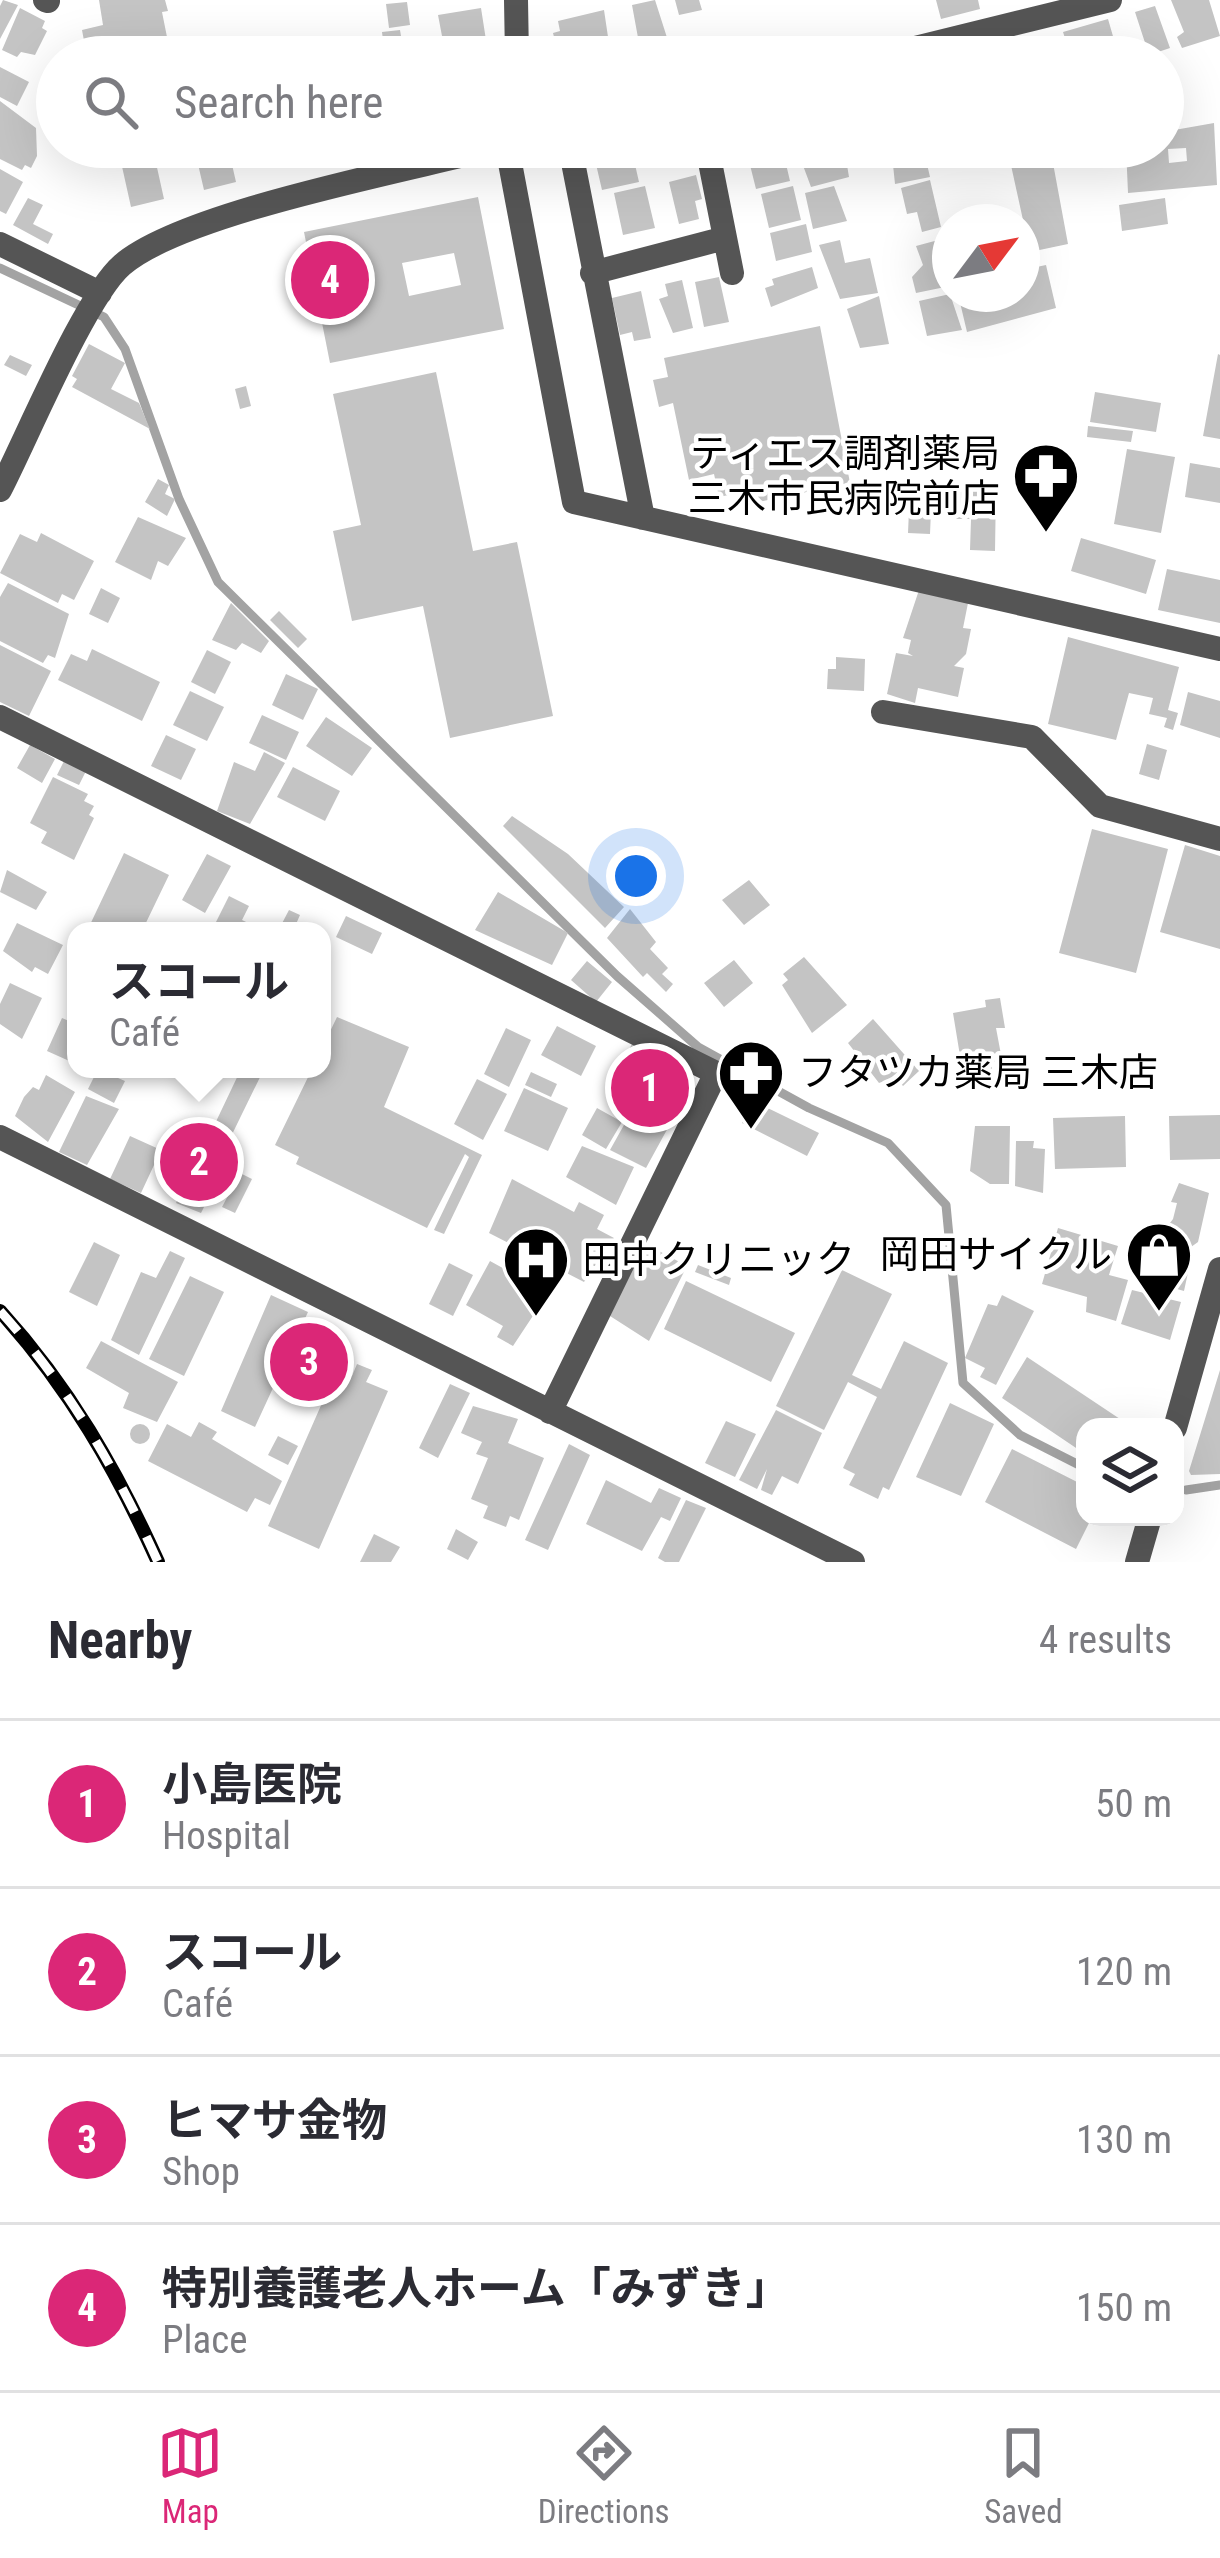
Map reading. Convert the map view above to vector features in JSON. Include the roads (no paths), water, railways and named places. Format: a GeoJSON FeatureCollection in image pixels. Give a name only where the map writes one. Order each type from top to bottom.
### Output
{"type":"FeatureCollection","features":[{"type":"Feature","properties":{"kind":"street"},"geometry":{"type":"LineString","coordinates":[[516,0],[517,36]]}},
{"type":"Feature","properties":{"kind":"street"},"geometry":{"type":"LineString","coordinates":[[951,36],[1041,10],[1110,0]]}},
{"type":"Feature","properties":{"kind":"street"},"geometry":{"type":"LineString","coordinates":[[0,490],[100,292],[123,264],[194,226],[416,168]]}},
{"type":"Feature","properties":{"kind":"street"},"geometry":{"type":"LineString","coordinates":[[511,168],[574,502],[1220,649]]}},
{"type":"Feature","properties":{"kind":"street"},"geometry":{"type":"LineString","coordinates":[[574,168],[643,518]]}},
{"type":"Feature","properties":{"kind":"street"},"geometry":{"type":"LineString","coordinates":[[711,168],[732,273]]}},
{"type":"Feature","properties":{"kind":"street"},"geometry":{"type":"LineString","coordinates":[[592,273],[725,238]]}},
{"type":"Feature","properties":{"kind":"street"},"geometry":{"type":"LineString","coordinates":[[0,244],[100,292]]}},
{"type":"Feature","properties":{"kind":"street"},"geometry":{"type":"LineString","coordinates":[[883,712],[1032,737],[1100,806],[1220,839]]}},
{"type":"Feature","properties":{"kind":"street"},"geometry":{"type":"LineString","coordinates":[[0,716],[716,1073],[550,1412]]}},
{"type":"Feature","properties":{"kind":"street"},"geometry":{"type":"LineString","coordinates":[[0,1136],[853,1562]]}},
{"type":"Feature","properties":{"kind":"street"},"geometry":{"type":"LineString","coordinates":[[1178,1418],[1220,1270]]}},
{"type":"Feature","properties":{"kind":"street"},"geometry":{"type":"LineString","coordinates":[[1137,1562],[1147,1526]]}},
{"type":"Feature","properties":{"kind":"waterway"},"geometry":{"type":"LineString","coordinates":[[0,268],[104,317],[125,349],[179,499],[218,582],[617,976],[698,1047],[809,1108],[888,1143],[946,1205],[963,1383],[1020,1435],[1076,1463]]}},
{"type":"Feature","properties":{"kind":"waterway"},"geometry":{"type":"LineString","coordinates":[[1186,1490],[1220,1485]]}},
{"type":"Feature","properties":{"kind":"railway"},"geometry":{"type":"LineString","coordinates":[[0,1311],[48,1369],[89,1430],[158,1562]]}},
{"type":"Feature","properties":{"kind":"place","name":"特別養護老人ホーム「みずき」"},"geometry":{"type":"Point","coordinates":[330,280]}},
{"type":"Feature","properties":{"kind":"place","name":"ティエス調剤薬局 三木市民病院前店"},"geometry":{"type":"Point","coordinates":[1046,535]}},
{"type":"Feature","properties":{"kind":"place","name":"小島医院"},"geometry":{"type":"Point","coordinates":[650,1088]}},
{"type":"Feature","properties":{"kind":"place","name":"フタツカ薬局 三木店"},"geometry":{"type":"Point","coordinates":[751,1132]}},
{"type":"Feature","properties":{"kind":"place","name":"スコール"},"geometry":{"type":"Point","coordinates":[199,1162]}},
{"type":"Feature","properties":{"kind":"place","name":"岡田サイクル"},"geometry":{"type":"Point","coordinates":[1159,1314]}},
{"type":"Feature","properties":{"kind":"place","name":"田中クリニック"},"geometry":{"type":"Point","coordinates":[536,1319]}},
{"type":"Feature","properties":{"kind":"place","name":"ヒマサ金物"},"geometry":{"type":"Point","coordinates":[309,1362]}}]}
